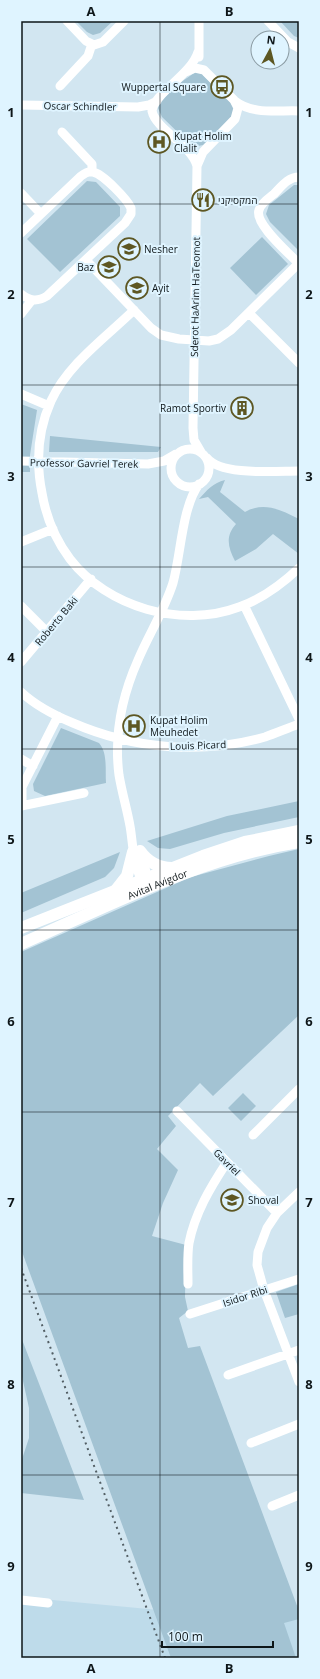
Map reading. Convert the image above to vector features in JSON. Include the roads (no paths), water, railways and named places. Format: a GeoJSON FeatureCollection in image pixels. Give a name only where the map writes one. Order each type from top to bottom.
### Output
{"type":"FeatureCollection","features":[{"type":"Feature","properties":{"kind":"main road","name":"Avital Avigdor"},"geometry":{"type":"LineString","coordinates":[[21,944],[173,868],[245,842],[299,831]]}},
{"type":"Feature","properties":{"kind":"main road","name":"Avital Avigdor"},"geometry":{"type":"LineString","coordinates":[[21,928],[113,892],[248,854],[299,842]]}},
{"type":"Feature","properties":{"kind":"main road"},"geometry":{"type":"LineString","coordinates":[[113,892],[120,887],[127,876],[137,851],[155,865],[173,868]]}},
{"type":"Feature","properties":{"kind":"street"},"geometry":{"type":"LineString","coordinates":[[67,21],[83,39],[92,44],[103,42],[124,21]]}},
{"type":"Feature","properties":{"kind":"street"},"geometry":{"type":"LineString","coordinates":[[156,118],[152,109],[157,101],[194,63],[198,52],[199,21]]}},
{"type":"Feature","properties":{"kind":"street"},"geometry":{"type":"LineString","coordinates":[[268,21],[288,42],[299,48]]}},
{"type":"Feature","properties":{"kind":"street"},"geometry":{"type":"LineString","coordinates":[[60,86],[88,56],[92,44]]}},
{"type":"Feature","properties":{"kind":"street"},"geometry":{"type":"LineString","coordinates":[[198,52],[206,72],[234,100],[247,108],[258,110],[299,111]]}},
{"type":"Feature","properties":{"kind":"street"},"geometry":{"type":"LineString","coordinates":[[186,72],[195,68],[206,72]]}},
{"type":"Feature","properties":{"kind":"street"},"geometry":{"type":"LineString","coordinates":[[234,100],[238,111],[234,121]]}},
{"type":"Feature","properties":{"kind":"street","name":"Oscar Schindler"},"geometry":{"type":"LineString","coordinates":[[21,105],[138,107],[149,105],[157,101]]}},
{"type":"Feature","properties":{"kind":"street"},"geometry":{"type":"LineString","coordinates":[[138,107],[156,118],[187,149],[194,158],[197,166]]}},
{"type":"Feature","properties":{"kind":"street"},"geometry":{"type":"LineString","coordinates":[[234,121],[243,115],[258,110]]}},
{"type":"Feature","properties":{"kind":"street","name":"Sderot HaArim HaTeomot"},"geometry":{"type":"LineString","coordinates":[[204,455],[194,440],[193,428],[197,166],[204,150],[234,121]]}},
{"type":"Feature","properties":{"kind":"street"},"geometry":{"type":"LineString","coordinates":[[62,132],[92,164],[92,172]]}},
{"type":"Feature","properties":{"kind":"street"},"geometry":{"type":"LineString","coordinates":[[187,149],[196,152],[204,150]]}},
{"type":"Feature","properties":{"kind":"street"},"geometry":{"type":"LineString","coordinates":[[21,233],[81,176],[92,172],[103,178],[127,202],[131,212],[125,223],[47,296],[39,300],[32,300],[21,294]]}},
{"type":"Feature","properties":{"kind":"street"},"geometry":{"type":"LineString","coordinates":[[86,260],[154,331],[174,339],[209,341],[221,338],[299,264],[263,226],[258,215],[260,207],[288,180],[299,176]]}},
{"type":"Feature","properties":{"kind":"street"},"geometry":{"type":"LineString","coordinates":[[21,193],[41,214]]}},
{"type":"Feature","properties":{"kind":"street"},"geometry":{"type":"LineString","coordinates":[[21,314],[32,300]]}},
{"type":"Feature","properties":{"kind":"street"},"geometry":{"type":"LineString","coordinates":[[134,310],[74,367],[61,383],[49,406],[41,436],[39,461],[44,505],[53,529],[71,559],[91,579],[118,598],[138,607],[162,613],[187,616],[213,614],[244,605],[261,598],[282,584],[299,568]]}},
{"type":"Feature","properties":{"kind":"street"},"geometry":{"type":"LineString","coordinates":[[249,313],[299,363]]}},
{"type":"Feature","properties":{"kind":"street"},"geometry":{"type":"LineString","coordinates":[[21,394],[49,406]]}},
{"type":"Feature","properties":{"kind":"street","name":"Sderot HaArim HaTeomot"},"geometry":{"type":"LineString","coordinates":[[178,453],[188,440],[193,428]]}},
{"type":"Feature","properties":{"kind":"street"},"geometry":{"type":"LineString","coordinates":[[188,507],[186,495],[176,480],[171,465],[178,453],[192,449],[204,455],[214,465],[229,470]]}},
{"type":"Feature","properties":{"kind":"street","name":"Professor Gavriel Terek"},"geometry":{"type":"LineString","coordinates":[[21,461],[148,464],[164,461],[178,453]]}},
{"type":"Feature","properties":{"kind":"street"},"geometry":{"type":"LineString","coordinates":[[176,480],[191,487],[202,483],[209,470],[204,455]]}},
{"type":"Feature","properties":{"kind":"street","name":"Professor Gavriel Terek"},"geometry":{"type":"LineString","coordinates":[[148,464],[164,470],[176,480]]}},
{"type":"Feature","properties":{"kind":"street"},"geometry":{"type":"LineString","coordinates":[[147,882],[130,826],[119,775],[118,739],[123,705],[132,673],[162,613],[176,570],[188,507],[192,495],[202,483],[214,473],[229,470],[299,471]]}},
{"type":"Feature","properties":{"kind":"street"},"geometry":{"type":"LineString","coordinates":[[21,542],[53,529]]}},
{"type":"Feature","properties":{"kind":"street","name":"Roberto Baki"},"geometry":{"type":"LineString","coordinates":[[21,662],[91,579]]}},
{"type":"Feature","properties":{"kind":"street"},"geometry":{"type":"LineString","coordinates":[[244,605],[299,719]]}},
{"type":"Feature","properties":{"kind":"street"},"geometry":{"type":"LineString","coordinates":[[21,606],[47,632]]}},
{"type":"Feature","properties":{"kind":"street"},"geometry":{"type":"LineString","coordinates":[[21,692],[58,716],[95,733],[118,739]]}},
{"type":"Feature","properties":{"kind":"street"},"geometry":{"type":"LineString","coordinates":[[58,716],[22,789],[21,806],[84,793]]}},
{"type":"Feature","properties":{"kind":"street","name":"Louis Picard"},"geometry":{"type":"LineString","coordinates":[[118,739],[136,743],[178,748],[221,746],[264,737],[299,724]]}},
{"type":"Feature","properties":{"kind":"street"},"geometry":{"type":"LineString","coordinates":[[21,759],[33,766]]}},
{"type":"Feature","properties":{"kind":"street"},"geometry":{"type":"LineString","coordinates":[[253,1135],[299,1089]]}},
{"type":"Feature","properties":{"kind":"street","name":"Gavriel"},"geometry":{"type":"LineString","coordinates":[[177,1111],[277,1213]]}},
{"type":"Feature","properties":{"kind":"street"},"geometry":{"type":"LineString","coordinates":[[188,1284],[189,1244],[197,1215],[206,1194],[227,1162]]}},
{"type":"Feature","properties":{"kind":"street"},"geometry":{"type":"LineString","coordinates":[[299,1192],[277,1213],[262,1237],[258,1252],[257,1265],[264,1290],[299,1382]]}},
{"type":"Feature","properties":{"kind":"street","name":"Isidor Ribi"},"geometry":{"type":"LineString","coordinates":[[190,1314],[299,1279]]}},
{"type":"Feature","properties":{"kind":"street"},"geometry":{"type":"LineString","coordinates":[[228,1375],[299,1350]]}},
{"type":"Feature","properties":{"kind":"street"},"geometry":{"type":"LineString","coordinates":[[251,1442],[299,1424]]}},
{"type":"Feature","properties":{"kind":"street"},"geometry":{"type":"LineString","coordinates":[[272,1506],[299,1495]]}},
{"type":"Feature","properties":{"kind":"street"},"geometry":{"type":"LineString","coordinates":[[21,1600],[48,1603]]}},
{"type":"Feature","properties":{"kind":"railway"},"geometry":{"type":"LineString","coordinates":[[21,1268],[165,1658]]}},
{"type":"Feature","properties":{"kind":"place","name":"Wuppertal Square"},"geometry":{"type":"Point","coordinates":[222,87]}},
{"type":"Feature","properties":{"kind":"place","name":"Kupat Holim Clalit"},"geometry":{"type":"Point","coordinates":[159,142]}},
{"type":"Feature","properties":{"kind":"place","name":"המקסיקני"},"geometry":{"type":"Point","coordinates":[203,200]}},
{"type":"Feature","properties":{"kind":"place","name":"Nesher"},"geometry":{"type":"Point","coordinates":[129,249]}},
{"type":"Feature","properties":{"kind":"place","name":"Baz"},"geometry":{"type":"Point","coordinates":[109,267]}},
{"type":"Feature","properties":{"kind":"place","name":"Ayit"},"geometry":{"type":"Point","coordinates":[137,288]}},
{"type":"Feature","properties":{"kind":"place","name":"Ramot Sportiv"},"geometry":{"type":"Point","coordinates":[242,408]}},
{"type":"Feature","properties":{"kind":"place","name":"Kupat Holim Meuhedet"},"geometry":{"type":"Point","coordinates":[134,726]}},
{"type":"Feature","properties":{"kind":"place","name":"Shoval"},"geometry":{"type":"Point","coordinates":[232,1200]}}]}
